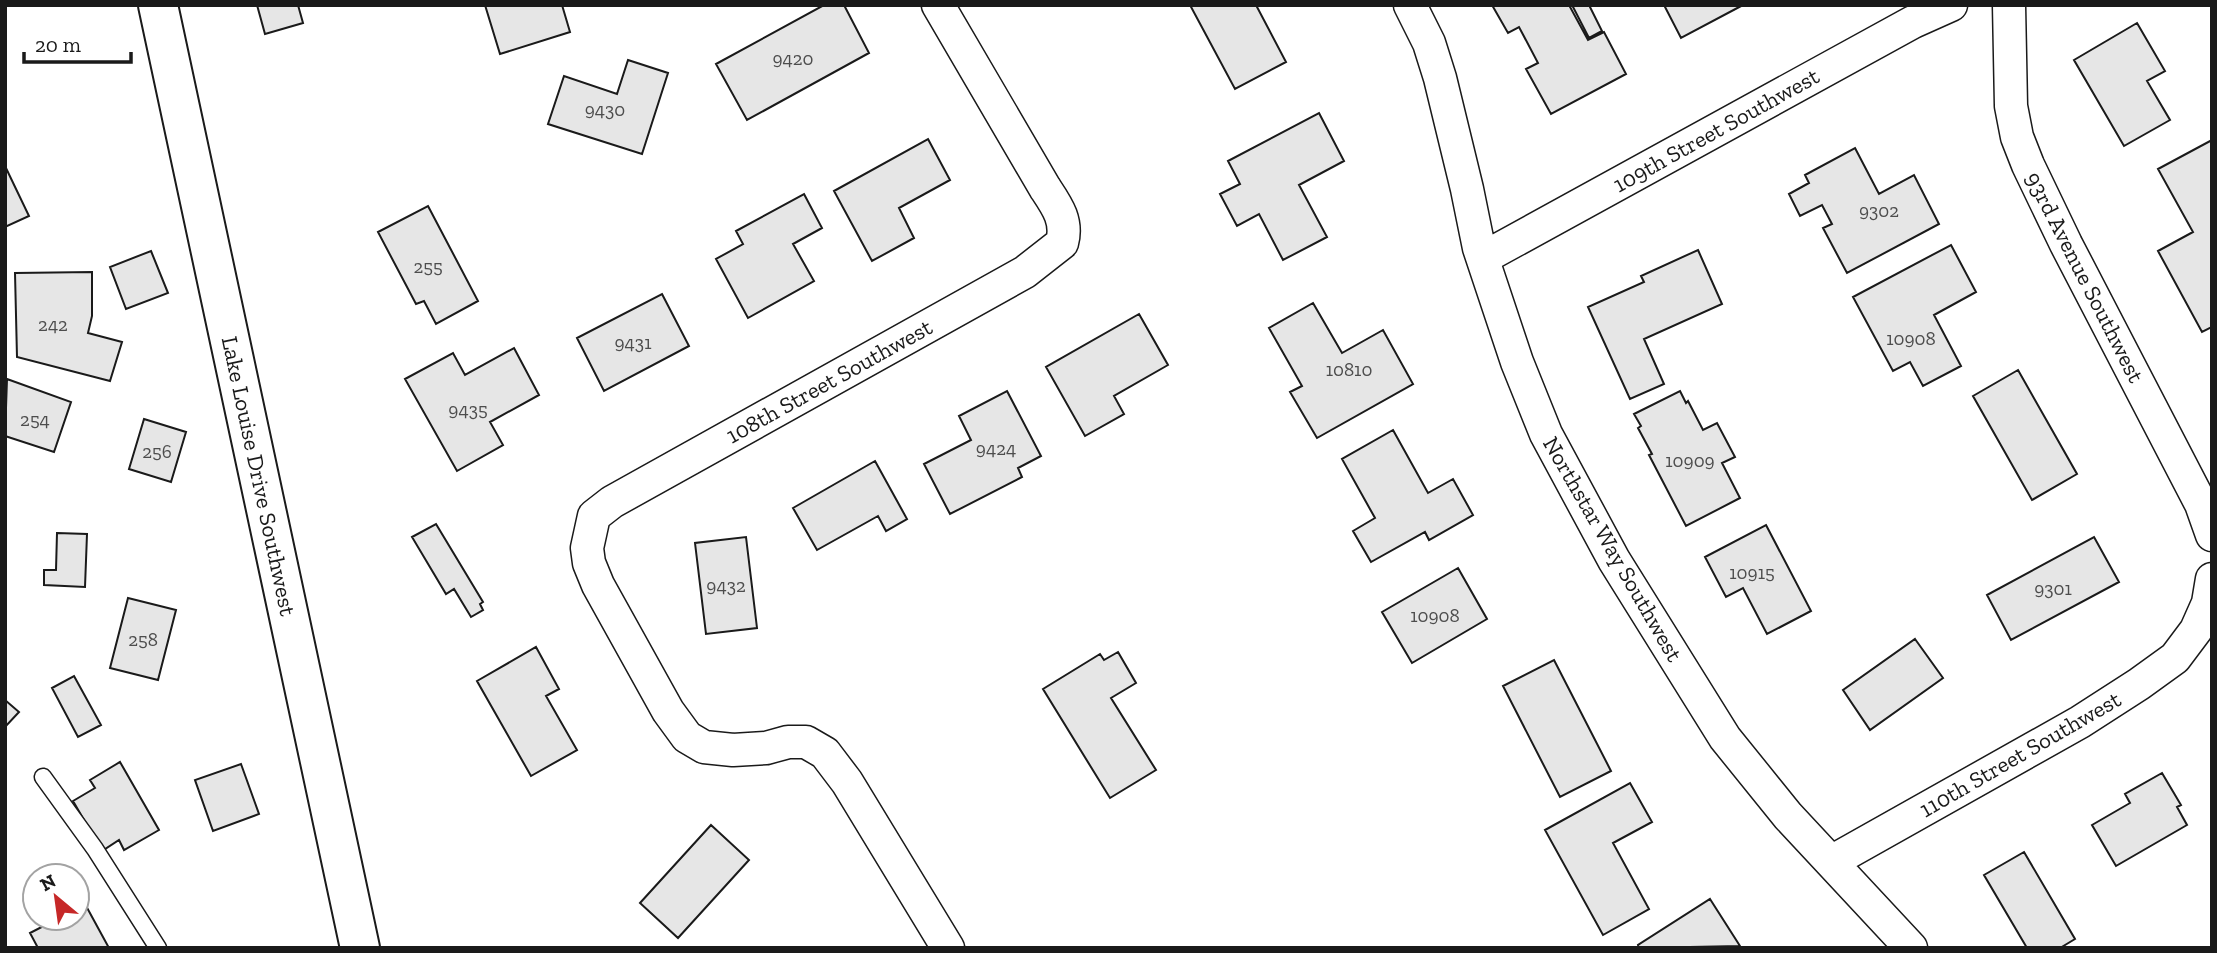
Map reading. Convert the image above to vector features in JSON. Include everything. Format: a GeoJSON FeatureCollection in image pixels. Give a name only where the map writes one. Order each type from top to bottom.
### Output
{"type":"FeatureCollection","features":[{"type":"Feature","properties":{"kind":"street","name":"Lake Louise Drive Southwest"},"geometry":{"type":"LineString","coordinates":[[158,5],[360,948]]}},
{"type":"Feature","properties":{"kind":"street","name":"108th Street Southwest"},"geometry":{"type":"LineString","coordinates":[[938,5],[1058,207],[1064,224],[1062,243],[1025,272],[612,502],[594,516],[587,548],[589,563],[598,585],[668,711],[687,737],[704,747],[733,750],[806,742],[825,753],[847,782],[948,948]]}},
{"type":"Feature","properties":{"kind":"street","name":"Northstar Way Southwest"},"geometry":{"type":"LineString","coordinates":[[1410,5],[1429,43],[1440,78],[1479,248],[1517,362],[1546,434],[1614,560],[1725,738],[1788,816],[1911,948]]}},
{"type":"Feature","properties":{"kind":"street","name":"109th Street Southwest"},"geometry":{"type":"LineString","coordinates":[[1483,258],[1913,22],[1951,5]]}},
{"type":"Feature","properties":{"kind":"street","name":"93rd Avenue Southwest"},"geometry":{"type":"LineString","coordinates":[[2009,5],[2011,106],[2020,146],[2066,244],[2202,504],[2212,535]]}},
{"type":"Feature","properties":{"kind":"street","name":"110th Street Southwest"},"geometry":{"type":"LineString","coordinates":[[1831,862],[2080,722],[2175,658],[2196,630],[2208,603],[2212,579]]}},
{"type":"Feature","properties":{"kind":"lane"},"geometry":{"type":"LineString","coordinates":[[43,777],[95,849],[158,948]]}},
{"type":"Feature","properties":{"kind":"building"},"geometry":{"type":"Polygon","coordinates":[[[257,5],[298,5],[303,23],[265,34],[257,5]]]}},
{"type":"Feature","properties":{"kind":"building"},"geometry":{"type":"Polygon","coordinates":[[[485,5],[562,5],[570,32],[500,54],[485,5]]]}},
{"type":"Feature","properties":{"kind":"building"},"geometry":{"type":"Polygon","coordinates":[[[824,5],[844,5],[869,53],[747,120],[716,64],[824,5]]]}},
{"type":"Feature","properties":{"kind":"building"},"geometry":{"type":"Polygon","coordinates":[[[1190,5],[1256,5],[1286,62],[1235,89],[1190,5]]]}},
{"type":"Feature","properties":{"kind":"building"},"geometry":{"type":"Polygon","coordinates":[[[1492,5],[1569,5],[1588,40],[1604,32],[1626,74],[1551,114],[1526,69],[1538,63],[1519,27],[1508,33],[1492,5]]]}},
{"type":"Feature","properties":{"kind":"building"},"geometry":{"type":"Polygon","coordinates":[[[1572,5],[1589,5],[1602,31],[1589,38],[1572,5]]]}},
{"type":"Feature","properties":{"kind":"building"},"geometry":{"type":"Polygon","coordinates":[[[1664,5],[1743,5],[1681,38],[1664,5]]]}},
{"type":"Feature","properties":{"kind":"building"},"geometry":{"type":"Polygon","coordinates":[[[2137,23],[2165,71],[2147,81],[2170,120],[2124,146],[2074,60],[2137,23]]]}},
{"type":"Feature","properties":{"kind":"building"},"geometry":{"type":"Polygon","coordinates":[[[628,60],[668,73],[642,154],[548,124],[564,76],[617,94],[628,60]]]}},
{"type":"Feature","properties":{"kind":"building"},"geometry":{"type":"Polygon","coordinates":[[[1319,113],[1344,161],[1299,185],[1327,237],[1283,260],[1259,214],[1237,226],[1220,194],[1240,184],[1228,161],[1319,113]]]}},
{"type":"Feature","properties":{"kind":"building"},"geometry":{"type":"Polygon","coordinates":[[[928,139],[950,180],[899,208],[914,238],[872,261],[834,191],[928,139]]]}},
{"type":"Feature","properties":{"kind":"building"},"geometry":{"type":"Polygon","coordinates":[[[2212,140],[2212,327],[2202,332],[2158,251],[2193,232],[2158,169],[2212,140]]]}},
{"type":"Feature","properties":{"kind":"building"},"geometry":{"type":"Polygon","coordinates":[[[1855,148],[1879,194],[1914,175],[1939,224],[1847,273],[1823,228],[1832,224],[1822,205],[1800,216],[1789,194],[1809,183],[1805,175],[1855,148]]]}},
{"type":"Feature","properties":{"kind":"building"},"geometry":{"type":"Polygon","coordinates":[[[5,166],[29,216],[5,227],[5,166]]]}},
{"type":"Feature","properties":{"kind":"building"},"geometry":{"type":"Polygon","coordinates":[[[804,194],[822,228],[793,244],[814,281],[748,318],[716,259],[743,244],[736,231],[804,194]]]}},
{"type":"Feature","properties":{"kind":"building"},"geometry":{"type":"Polygon","coordinates":[[[428,206],[478,301],[436,324],[424,301],[416,304],[378,232],[428,206]]]}},
{"type":"Feature","properties":{"kind":"building"},"geometry":{"type":"Polygon","coordinates":[[[1951,245],[1976,292],[1934,315],[1961,366],[1923,386],[1910,362],[1893,371],[1853,297],[1951,245]]]}},
{"type":"Feature","properties":{"kind":"building"},"geometry":{"type":"Polygon","coordinates":[[[1698,250],[1722,304],[1644,339],[1664,384],[1630,399],[1588,307],[1644,282],[1641,276],[1698,250]]]}},
{"type":"Feature","properties":{"kind":"building"},"geometry":{"type":"Polygon","coordinates":[[[151,251],[168,293],[126,309],[110,267],[151,251]]]}},
{"type":"Feature","properties":{"kind":"building"},"geometry":{"type":"Polygon","coordinates":[[[92,272],[92,316],[88,333],[122,342],[110,381],[17,357],[15,273],[92,272]]]}},
{"type":"Feature","properties":{"kind":"building"},"geometry":{"type":"Polygon","coordinates":[[[662,294],[689,346],[604,391],[577,338],[662,294]]]}},
{"type":"Feature","properties":{"kind":"building"},"geometry":{"type":"Polygon","coordinates":[[[1313,303],[1342,353],[1383,330],[1413,384],[1317,438],[1290,392],[1302,386],[1269,328],[1313,303]]]}},
{"type":"Feature","properties":{"kind":"building"},"geometry":{"type":"Polygon","coordinates":[[[1139,314],[1168,365],[1114,396],[1124,414],[1085,436],[1046,367],[1139,314]]]}},
{"type":"Feature","properties":{"kind":"building"},"geometry":{"type":"Polygon","coordinates":[[[514,348],[539,395],[490,422],[503,445],[457,471],[405,379],[453,353],[465,375],[514,348]]]}},
{"type":"Feature","properties":{"kind":"building"},"geometry":{"type":"Polygon","coordinates":[[[2018,370],[2077,474],[2032,500],[1973,396],[2018,370]]]}},
{"type":"Feature","properties":{"kind":"building"},"geometry":{"type":"Polygon","coordinates":[[[7,379],[71,402],[54,452],[5,436],[7,379]]]}},
{"type":"Feature","properties":{"kind":"building"},"geometry":{"type":"Polygon","coordinates":[[[1007,391],[1041,456],[1018,468],[1022,477],[950,514],[924,464],[971,440],[959,416],[1007,391]]]}},
{"type":"Feature","properties":{"kind":"building"},"geometry":{"type":"Polygon","coordinates":[[[1680,391],[1703,430],[1717,423],[1735,457],[1722,463],[1740,498],[1686,526],[1649,455],[1652,454],[1634,414],[1680,391]]]}},
{"type":"Feature","properties":{"kind":"building"},"geometry":{"type":"Polygon","coordinates":[[[144,419],[186,432],[171,482],[129,469],[144,419]]]}},
{"type":"Feature","properties":{"kind":"building"},"geometry":{"type":"Polygon","coordinates":[[[1393,430],[1428,493],[1453,479],[1473,515],[1429,540],[1425,532],[1371,562],[1353,531],[1375,518],[1342,459],[1393,430]]]}},
{"type":"Feature","properties":{"kind":"building"},"geometry":{"type":"Polygon","coordinates":[[[875,461],[907,519],[886,531],[878,516],[817,550],[793,508],[875,461]]]}},
{"type":"Feature","properties":{"kind":"building"},"geometry":{"type":"Polygon","coordinates":[[[436,524],[483,602],[480,604],[483,610],[471,617],[454,589],[446,594],[412,537],[436,524]]]}},
{"type":"Feature","properties":{"kind":"building"},"geometry":{"type":"Polygon","coordinates":[[[1766,525],[1811,611],[1767,634],[1743,588],[1726,597],[1705,557],[1766,525]]]}},
{"type":"Feature","properties":{"kind":"building"},"geometry":{"type":"Polygon","coordinates":[[[57,533],[87,534],[85,587],[44,585],[44,570],[56,570],[57,533]]]}},
{"type":"Feature","properties":{"kind":"building"},"geometry":{"type":"Polygon","coordinates":[[[746,537],[757,628],[706,634],[695,543],[746,537]]]}},
{"type":"Feature","properties":{"kind":"building"},"geometry":{"type":"Polygon","coordinates":[[[2094,537],[2119,582],[2011,640],[1987,595],[2094,537]]]}},
{"type":"Feature","properties":{"kind":"building"},"geometry":{"type":"Polygon","coordinates":[[[1458,568],[1487,619],[1412,663],[1382,612],[1458,568]]]}},
{"type":"Feature","properties":{"kind":"building"},"geometry":{"type":"Polygon","coordinates":[[[128,598],[176,610],[158,680],[110,668],[128,598]]]}},
{"type":"Feature","properties":{"kind":"building"},"geometry":{"type":"Polygon","coordinates":[[[1915,639],[1943,678],[1870,730],[1843,690],[1915,639]]]}},
{"type":"Feature","properties":{"kind":"building"},"geometry":{"type":"Polygon","coordinates":[[[536,647],[559,689],[546,696],[577,750],[531,776],[477,681],[536,647]]]}},
{"type":"Feature","properties":{"kind":"building"},"geometry":{"type":"Polygon","coordinates":[[[1118,652],[1136,683],[1111,698],[1156,770],[1110,798],[1043,689],[1100,654],[1104,660],[1118,652]]]}},
{"type":"Feature","properties":{"kind":"building"},"geometry":{"type":"Polygon","coordinates":[[[1554,660],[1611,771],[1560,797],[1503,686],[1554,660]]]}},
{"type":"Feature","properties":{"kind":"building"},"geometry":{"type":"Polygon","coordinates":[[[74,676],[101,725],[78,737],[52,688],[74,676]]]}},
{"type":"Feature","properties":{"kind":"building"},"geometry":{"type":"Polygon","coordinates":[[[5,700],[19,712],[5,727],[5,700]]]}},
{"type":"Feature","properties":{"kind":"building"},"geometry":{"type":"Polygon","coordinates":[[[120,762],[159,830],[124,850],[119,840],[102,851],[73,801],[95,788],[90,780],[120,762]]]}},
{"type":"Feature","properties":{"kind":"building"},"geometry":{"type":"Polygon","coordinates":[[[241,764],[259,814],[213,831],[195,780],[241,764]]]}},
{"type":"Feature","properties":{"kind":"building"},"geometry":{"type":"Polygon","coordinates":[[[2162,773],[2181,805],[2177,807],[2187,825],[2116,866],[2092,825],[2130,803],[2125,794],[2162,773]]]}},
{"type":"Feature","properties":{"kind":"building"},"geometry":{"type":"Polygon","coordinates":[[[1630,783],[1652,822],[1613,843],[1649,909],[1603,935],[1545,830],[1630,783]]]}},
{"type":"Feature","properties":{"kind":"building"},"geometry":{"type":"Polygon","coordinates":[[[711,825],[749,860],[678,938],[640,903],[711,825]]]}},
{"type":"Feature","properties":{"kind":"building"},"geometry":{"type":"Polygon","coordinates":[[[2024,852],[2075,939],[2060,948],[2027,948],[1984,875],[2024,852]]]}},
{"type":"Feature","properties":{"kind":"building"},"geometry":{"type":"Polygon","coordinates":[[[1710,899],[1740,946],[1639,948],[1638,945],[1710,899]]]}},
{"type":"Feature","properties":{"kind":"building"},"geometry":{"type":"Polygon","coordinates":[[[91,915],[109,948],[38,948],[30,933],[91,932],[91,915]]]}}]}
